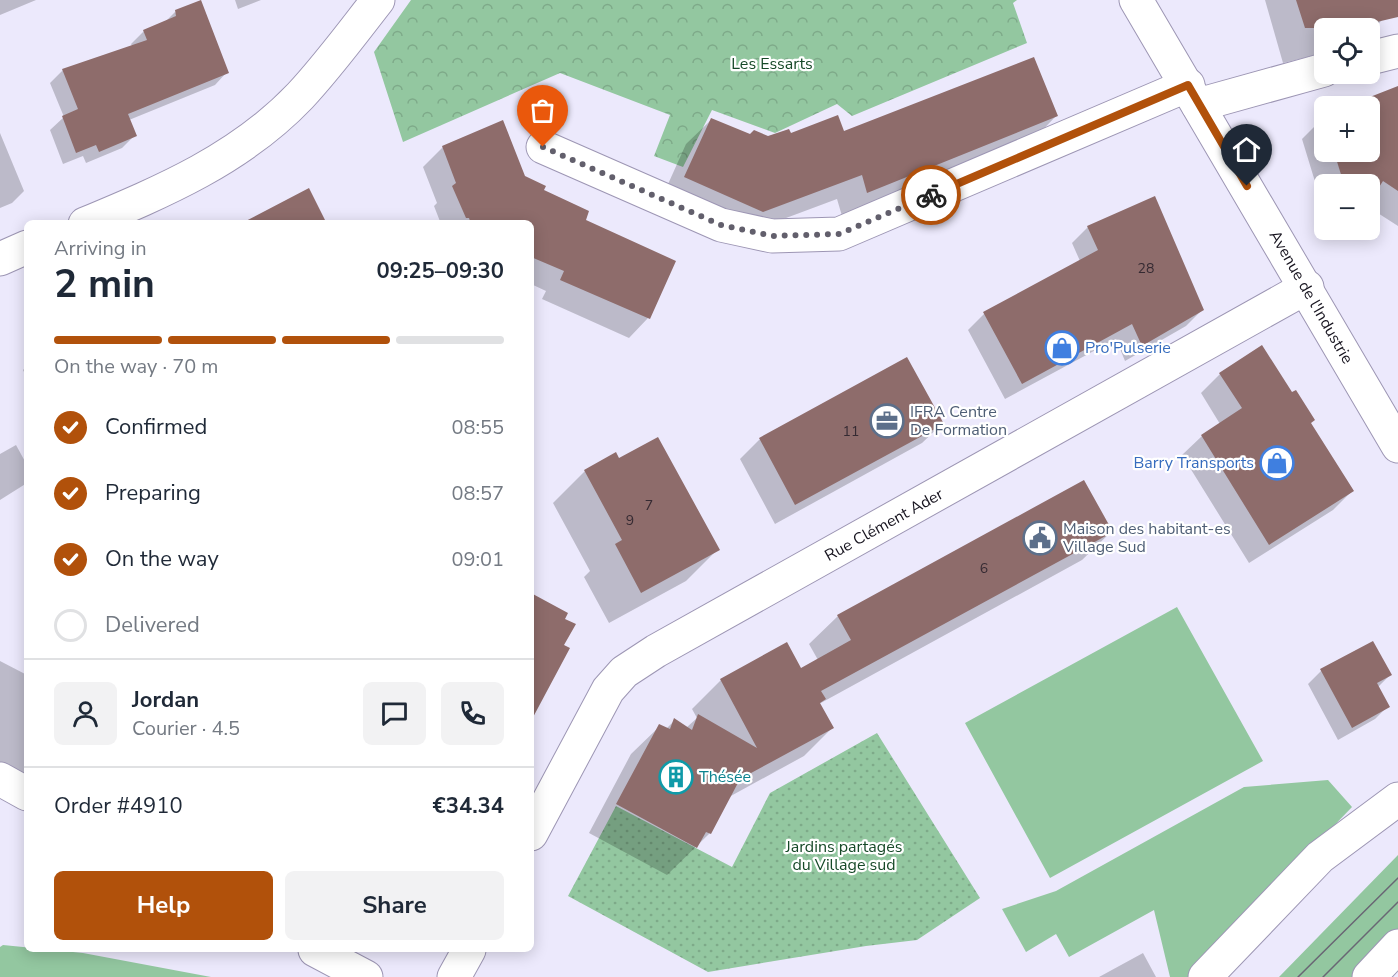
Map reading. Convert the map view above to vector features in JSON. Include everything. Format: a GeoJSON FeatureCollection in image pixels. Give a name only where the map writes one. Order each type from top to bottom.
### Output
{"type":"FeatureCollection","features":[{"type":"Feature","properties":{"kind":"street"},"geometry":{"type":"LineString","coordinates":[[94,220],[174,186],[219,161],[258,132],[298,97],[378,0]]}},
{"type":"Feature","properties":{"kind":"street","name":"Avenue de l'Industrie"},"geometry":{"type":"LineString","coordinates":[[1136,0],[1398,446]]}},
{"type":"Feature","properties":{"kind":"street"},"geometry":{"type":"LineString","coordinates":[[1380,56],[1398,51]]}},
{"type":"Feature","properties":{"kind":"street"},"geometry":{"type":"LineString","coordinates":[[543,147],[721,225],[772,236],[839,234],[1193,95],[1314,72]]}},
{"type":"Feature","properties":{"kind":"street"},"geometry":{"type":"LineString","coordinates":[[0,259],[24,249]]}},
{"type":"Feature","properties":{"kind":"street","name":"Rue Clément Ader"},"geometry":{"type":"LineString","coordinates":[[534,828],[608,690],[624,672],[656,651],[1307,288]]}},
{"type":"Feature","properties":{"kind":"street"},"geometry":{"type":"LineString","coordinates":[[0,779],[24,792]]}},
{"type":"Feature","properties":{"kind":"street"},"geometry":{"type":"LineString","coordinates":[[1205,977],[1320,857],[1398,799]]}},
{"type":"Feature","properties":{"kind":"street"},"geometry":{"type":"LineString","coordinates":[[1369,977],[1398,946]]}},
{"type":"Feature","properties":{"kind":"street"},"geometry":{"type":"LineString","coordinates":[[319,952],[366,977]]}},
{"type":"Feature","properties":{"kind":"street"},"geometry":{"type":"LineString","coordinates":[[454,977],[468,952]]}},
{"type":"Feature","properties":{"kind":"green space","name":"Les Essarts"},"geometry":{"type":"Polygon","coordinates":[[[411,0],[1017,0],[1013,3],[1027,43],[852,116],[837,104],[775,133],[712,110],[683,167],[654,156],[670,115],[560,73],[403,142],[374,52],[411,0]]]}},
{"type":"Feature","properties":{"kind":"green space"},"geometry":{"type":"Polygon","coordinates":[[[1177,607],[1263,761],[1050,878],[965,723],[1177,607]]]}},
{"type":"Feature","properties":{"kind":"green space","name":"Jardins partagés du Village sud"},"geometry":{"type":"Polygon","coordinates":[[[877,733],[980,898],[917,940],[708,972],[568,896],[616,806],[732,867],[770,793],[877,733]]]}},
{"type":"Feature","properties":{"kind":"green space"},"geometry":{"type":"Polygon","coordinates":[[[1328,780],[1352,807],[1188,977],[1170,977],[1154,910],[1069,957],[1056,934],[1026,952],[1002,909],[1056,891],[1244,787],[1328,780]]]}},
{"type":"Feature","properties":{"kind":"green space"},"geometry":{"type":"Polygon","coordinates":[[[1398,855],[1398,929],[1352,977],[1279,977],[1398,855]]]}},
{"type":"Feature","properties":{"kind":"green space"},"geometry":{"type":"Polygon","coordinates":[[[3,945],[24,947],[24,952],[83,953],[211,977],[0,977],[0,947],[3,945]]]}},
{"type":"Feature","properties":{"kind":"building"},"geometry":{"type":"Polygon","coordinates":[[[201,0],[229,73],[128,114],[137,136],[99,152],[96,145],[76,153],[62,116],[78,109],[62,69],[147,40],[143,30],[176,16],[175,10],[201,0]]]}},
{"type":"Feature","properties":{"kind":"building"},"geometry":{"type":"Polygon","coordinates":[[[1296,0],[1398,0],[1398,17],[1380,21],[1380,18],[1314,18],[1314,28],[1305,28],[1296,0]]]}},
{"type":"Feature","properties":{"kind":"building"},"geometry":{"type":"Polygon","coordinates":[[[1034,57],[1058,116],[867,193],[862,175],[763,212],[684,177],[711,118],[750,134],[754,130],[768,136],[789,129],[791,133],[838,115],[844,131],[1034,57]]]}},
{"type":"Feature","properties":{"kind":"building"},"geometry":{"type":"Polygon","coordinates":[[[1398,86],[1398,191],[1383,181],[1380,186],[1380,174],[1341,174],[1337,162],[1380,162],[1380,96],[1372,96],[1398,86]]]}},
{"type":"Feature","properties":{"kind":"building"},"geometry":{"type":"Polygon","coordinates":[[[503,120],[525,176],[546,186],[544,190],[589,211],[586,220],[676,261],[650,319],[560,280],[564,271],[534,258],[534,220],[470,220],[466,218],[452,186],[456,183],[442,146],[503,120]]]}},
{"type":"Feature","properties":{"kind":"building"},"geometry":{"type":"Polygon","coordinates":[[[309,188],[325,220],[248,220],[309,188]]]}},
{"type":"Feature","properties":{"kind":"building"},"geometry":{"type":"Polygon","coordinates":[[[1155,196],[1204,310],[1142,346],[1132,324],[1022,384],[983,312],[1098,250],[1087,226],[1155,196]]]}},
{"type":"Feature","properties":{"kind":"building","name":"Barry Transports"},"geometry":{"type":"Polygon","coordinates":[[[1262,345],[1292,392],[1296,390],[1315,420],[1311,423],[1354,491],[1269,545],[1201,435],[1242,408],[1219,373],[1262,345]]]}},
{"type":"Feature","properties":{"kind":"building"},"geometry":{"type":"Polygon","coordinates":[[[907,357],[944,424],[795,505],[759,438],[907,357]]]}},
{"type":"Feature","properties":{"kind":"building"},"geometry":{"type":"Polygon","coordinates":[[[658,437],[720,550],[641,593],[615,544],[622,540],[584,470],[616,452],[619,458],[658,437]]]}},
{"type":"Feature","properties":{"kind":"building"},"geometry":{"type":"Polygon","coordinates":[[[1084,480],[1113,532],[821,691],[826,699],[820,703],[834,728],[740,779],[711,834],[706,832],[697,848],[616,804],[659,724],[670,729],[674,718],[692,730],[698,714],[757,748],[720,679],[787,642],[801,668],[851,640],[837,615],[1084,480]]]}},
{"type":"Feature","properties":{"kind":"building"},"geometry":{"type":"Polygon","coordinates":[[[534,595],[568,613],[565,619],[576,624],[564,645],[570,648],[534,715],[534,595]]]}},
{"type":"Feature","properties":{"kind":"building"},"geometry":{"type":"Polygon","coordinates":[[[1373,641],[1392,675],[1377,683],[1390,707],[1352,728],[1320,669],[1373,641]]]}},
{"type":"Feature","properties":{"kind":"tram line"},"geometry":{"type":"LineString","coordinates":[[1298,977],[1398,878]]}},
{"type":"Feature","properties":{"kind":"tram line"},"geometry":{"type":"LineString","coordinates":[[1323,977],[1398,902]]}},
{"type":"Feature","properties":{"kind":"way so far"},"geometry":{"type":"LineString","coordinates":[[543,147],[721,225],[772,236],[839,234],[931,195]]}},
{"type":"Feature","properties":{"kind":"place","name":"Pro'Pulserie"},"geometry":{"type":"Point","coordinates":[1062,348]}},
{"type":"Feature","properties":{"kind":"place","name":"IFRA Centre De Formation"},"geometry":{"type":"Point","coordinates":[887,421]}},
{"type":"Feature","properties":{"kind":"place","name":"Barry Transports"},"geometry":{"type":"Point","coordinates":[1277,463]}},
{"type":"Feature","properties":{"kind":"place","name":"Maison des habitant-es Village Sud"},"geometry":{"type":"Point","coordinates":[1040,538]}},
{"type":"Feature","properties":{"kind":"place","name":"Thésée"},"geometry":{"type":"Point","coordinates":[676,777]}},
{"type":"Feature","properties":{"kind":"route"},"geometry":{"type":"LineString","coordinates":[[931,195],[1188,85],[1247,186]]}}]}
